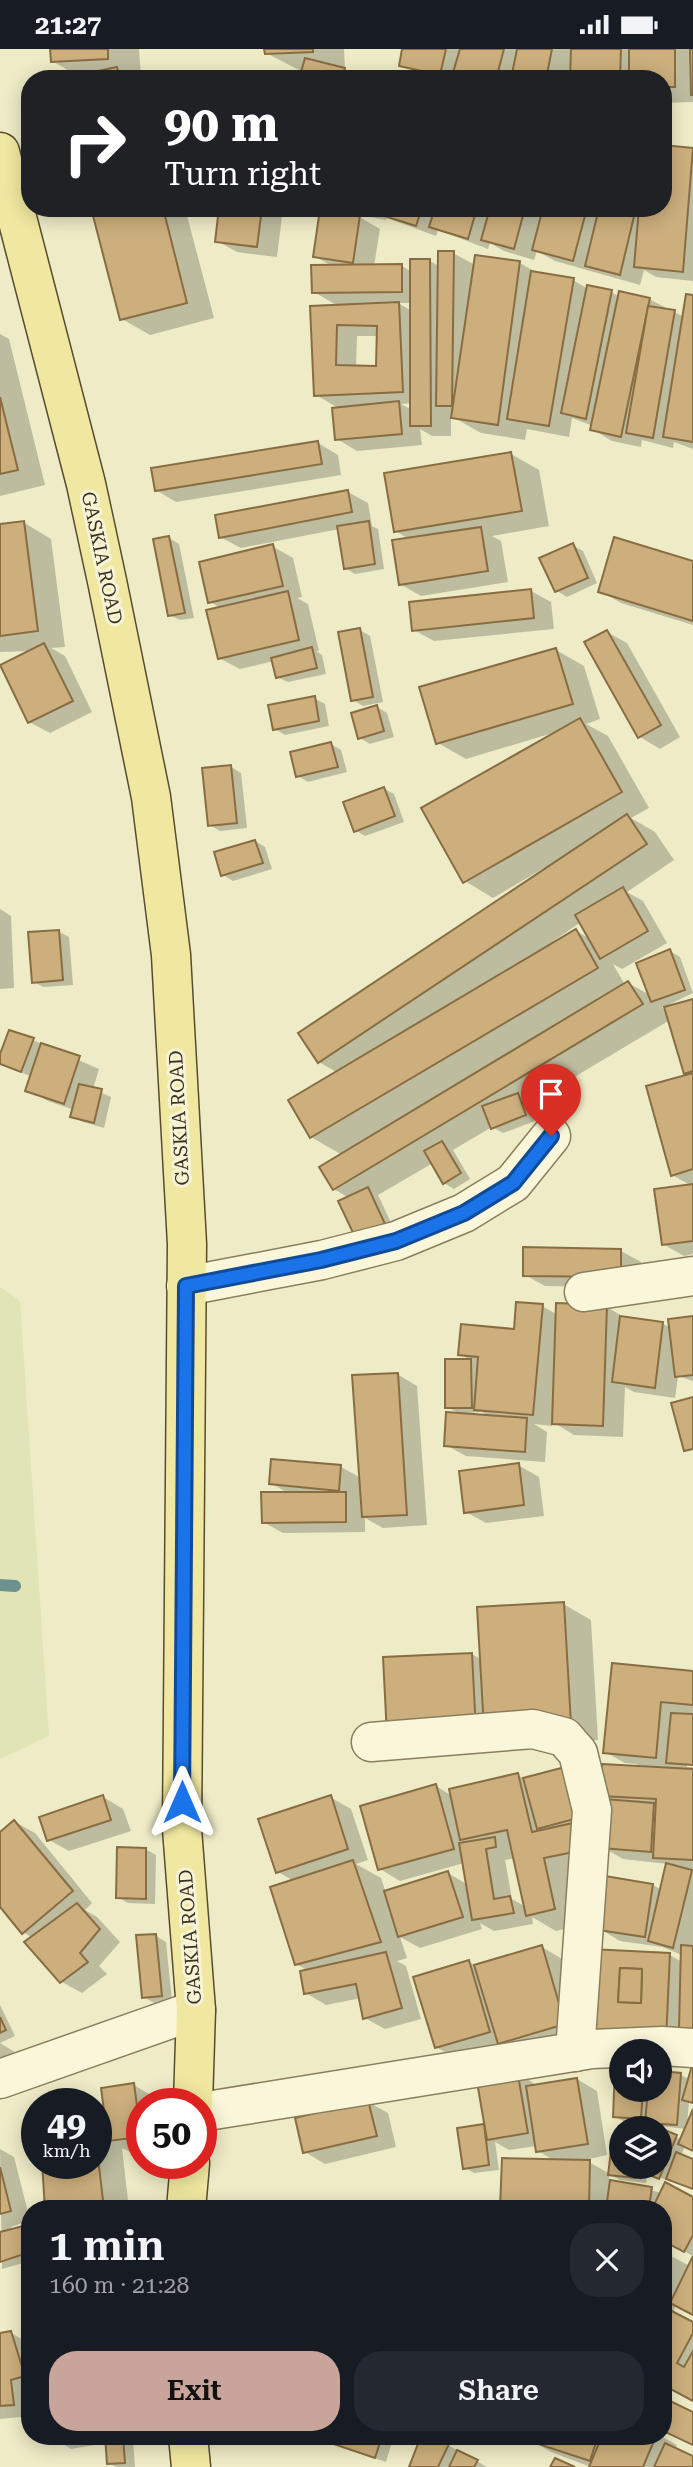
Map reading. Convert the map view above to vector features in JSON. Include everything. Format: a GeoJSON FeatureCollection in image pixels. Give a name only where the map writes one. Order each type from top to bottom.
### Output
{"type":"FeatureCollection","features":[{"type":"Feature","properties":{"kind":"main road","name":"GASKIA ROAD"},"geometry":{"type":"LineString","coordinates":[[0,152],[86,484],[150,797],[171,955],[186,1286],[182,1829],[196,2010],[193,2088]]}},
{"type":"Feature","properties":{"kind":"main road"},"geometry":{"type":"LineString","coordinates":[[187,2200],[189,2179]]}},
{"type":"Feature","properties":{"kind":"main road"},"geometry":{"type":"LineString","coordinates":[[189,2445],[191,2467]]}},
{"type":"Feature","properties":{"kind":"street"},"geometry":{"type":"LineString","coordinates":[[186,1286],[321,1260],[396,1241],[464,1213],[513,1183],[551,1136]]}},
{"type":"Feature","properties":{"kind":"street"},"geometry":{"type":"LineString","coordinates":[[584,1292],[693,1276]]}},
{"type":"Feature","properties":{"kind":"street"},"geometry":{"type":"LineString","coordinates":[[371,1742],[533,1729],[564,1737],[578,1753],[592,1810],[575,2052]]}},
{"type":"Feature","properties":{"kind":"street"},"geometry":{"type":"LineString","coordinates":[[0,2079],[196,2010]]}},
{"type":"Feature","properties":{"kind":"street"},"geometry":{"type":"LineString","coordinates":[[217,2109],[575,2052],[662,2046],[693,2049]]}},
{"type":"Feature","properties":{"kind":"green space"},"geometry":{"type":"Polygon","coordinates":[[[0,1287],[20,1301],[49,1736],[0,1759],[0,1287]]]}},
{"type":"Feature","properties":{"kind":"building"},"geometry":{"type":"Polygon","coordinates":[[[50,49],[108,49],[108,59],[51,62],[50,49]]]}},
{"type":"Feature","properties":{"kind":"building"},"geometry":{"type":"Polygon","coordinates":[[[264,49],[313,49],[313,52],[265,54],[264,49]]]}},
{"type":"Feature","properties":{"kind":"building"},"geometry":{"type":"Polygon","coordinates":[[[402,49],[446,49],[441,70],[417,70],[399,66],[402,49]]]}},
{"type":"Feature","properties":{"kind":"building"},"geometry":{"type":"Polygon","coordinates":[[[460,49],[504,49],[498,70],[454,70],[460,49]]]}},
{"type":"Feature","properties":{"kind":"building"},"geometry":{"type":"Polygon","coordinates":[[[517,49],[552,49],[548,70],[513,70],[517,49]]]}},
{"type":"Feature","properties":{"kind":"building"},"geometry":{"type":"Polygon","coordinates":[[[571,49],[621,49],[620,70],[570,70],[571,49]]]}},
{"type":"Feature","properties":{"kind":"building"},"geometry":{"type":"Polygon","coordinates":[[[629,49],[675,49],[675,87],[672,87],[672,70],[629,70],[629,49]]]}},
{"type":"Feature","properties":{"kind":"building"},"geometry":{"type":"Polygon","coordinates":[[[690,49],[693,49],[693,95],[691,95],[690,49]]]}},
{"type":"Feature","properties":{"kind":"building"},"geometry":{"type":"Polygon","coordinates":[[[305,58],[345,68],[345,70],[302,70],[305,58]]]}},
{"type":"Feature","properties":{"kind":"building"},"geometry":{"type":"Polygon","coordinates":[[[672,146],[693,148],[683,272],[634,267],[638,217],[672,217],[672,146]]]}},
{"type":"Feature","properties":{"kind":"building"},"geometry":{"type":"Polygon","coordinates":[[[93,217],[165,217],[187,303],[120,320],[93,217]]]}},
{"type":"Feature","properties":{"kind":"building"},"geometry":{"type":"Polygon","coordinates":[[[218,217],[261,217],[257,247],[215,242],[218,217]]]}},
{"type":"Feature","properties":{"kind":"building"},"geometry":{"type":"Polygon","coordinates":[[[319,217],[360,217],[353,263],[313,257],[319,217]]]}},
{"type":"Feature","properties":{"kind":"building"},"geometry":{"type":"Polygon","coordinates":[[[388,217],[419,217],[416,226],[388,217]]]}},
{"type":"Feature","properties":{"kind":"building"},"geometry":{"type":"Polygon","coordinates":[[[432,217],[474,217],[468,239],[429,227],[432,217]]]}},
{"type":"Feature","properties":{"kind":"building"},"geometry":{"type":"Polygon","coordinates":[[[487,217],[523,217],[514,249],[481,240],[487,217]]]}},
{"type":"Feature","properties":{"kind":"building"},"geometry":{"type":"Polygon","coordinates":[[[541,217],[585,217],[573,261],[532,250],[541,217]]]}},
{"type":"Feature","properties":{"kind":"building"},"geometry":{"type":"Polygon","coordinates":[[[597,217],[634,217],[620,275],[585,266],[597,217]]]}},
{"type":"Feature","properties":{"kind":"building"},"geometry":{"type":"Polygon","coordinates":[[[438,251],[454,251],[452,406],[436,406],[438,251]]]}},
{"type":"Feature","properties":{"kind":"building"},"geometry":{"type":"Polygon","coordinates":[[[475,255],[520,261],[498,425],[451,418],[475,255]]]}},
{"type":"Feature","properties":{"kind":"building"},"geometry":{"type":"Polygon","coordinates":[[[410,259],[430,259],[431,426],[410,426],[410,259]]]}},
{"type":"Feature","properties":{"kind":"building"},"geometry":{"type":"Polygon","coordinates":[[[402,264],[402,292],[312,293],[311,265],[402,264]]]}},
{"type":"Feature","properties":{"kind":"building"},"geometry":{"type":"Polygon","coordinates":[[[531,271],[574,278],[549,426],[507,419],[531,271]]]}},
{"type":"Feature","properties":{"kind":"building"},"geometry":{"type":"Polygon","coordinates":[[[587,285],[612,290],[586,419],[561,413],[587,285]]]}},
{"type":"Feature","properties":{"kind":"building"},"geometry":{"type":"Polygon","coordinates":[[[619,291],[650,298],[621,437],[590,430],[619,291]]]}},
{"type":"Feature","properties":{"kind":"building"},"geometry":{"type":"Polygon","coordinates":[[[686,294],[693,295],[693,442],[663,437],[686,294]]]}},
{"type":"Feature","properties":{"kind":"building"},"geometry":{"type":"Polygon","coordinates":[[[399,302],[403,392],[314,396],[310,306],[399,302]],[[337,325],[336,365],[376,366],[377,326],[337,325]]]}},
{"type":"Feature","properties":{"kind":"building"},"geometry":{"type":"Polygon","coordinates":[[[648,306],[675,310],[653,438],[626,433],[648,306]]]}},
{"type":"Feature","properties":{"kind":"building"},"geometry":{"type":"Polygon","coordinates":[[[0,397],[18,470],[0,474],[0,397]]]}},
{"type":"Feature","properties":{"kind":"building"},"geometry":{"type":"Polygon","coordinates":[[[399,401],[402,434],[335,440],[332,408],[399,401]]]}},
{"type":"Feature","properties":{"kind":"building"},"geometry":{"type":"Polygon","coordinates":[[[318,441],[322,464],[155,491],[151,468],[318,441]]]}},
{"type":"Feature","properties":{"kind":"building"},"geometry":{"type":"Polygon","coordinates":[[[511,452],[522,511],[394,532],[384,473],[511,452]]]}},
{"type":"Feature","properties":{"kind":"building"},"geometry":{"type":"Polygon","coordinates":[[[348,490],[352,512],[219,538],[215,515],[348,490]]]}},
{"type":"Feature","properties":{"kind":"building"},"geometry":{"type":"Polygon","coordinates":[[[24,521],[38,631],[0,636],[0,524],[24,521]]]}},
{"type":"Feature","properties":{"kind":"building"},"geometry":{"type":"Polygon","coordinates":[[[369,521],[375,564],[344,569],[337,526],[369,521]]]}},
{"type":"Feature","properties":{"kind":"building"},"geometry":{"type":"Polygon","coordinates":[[[481,527],[488,571],[399,585],[392,540],[481,527]]]}},
{"type":"Feature","properties":{"kind":"building"},"geometry":{"type":"Polygon","coordinates":[[[169,536],[185,613],[168,616],[153,539],[169,536]]]}},
{"type":"Feature","properties":{"kind":"building"},"geometry":{"type":"Polygon","coordinates":[[[614,537],[693,561],[693,621],[598,592],[614,537]]]}},
{"type":"Feature","properties":{"kind":"building"},"geometry":{"type":"Polygon","coordinates":[[[573,543],[588,578],[555,592],[539,558],[573,543]]]}},
{"type":"Feature","properties":{"kind":"building"},"geometry":{"type":"Polygon","coordinates":[[[273,544],[283,586],[208,603],[199,562],[273,544]]]}},
{"type":"Feature","properties":{"kind":"building"},"geometry":{"type":"Polygon","coordinates":[[[531,589],[534,618],[412,631],[409,602],[531,589]]]}},
{"type":"Feature","properties":{"kind":"building"},"geometry":{"type":"Polygon","coordinates":[[[288,591],[299,640],[218,659],[206,610],[288,591]]]}},
{"type":"Feature","properties":{"kind":"building"},"geometry":{"type":"Polygon","coordinates":[[[360,628],[373,697],[351,701],[338,632],[360,628]]]}},
{"type":"Feature","properties":{"kind":"building"},"geometry":{"type":"Polygon","coordinates":[[[607,630],[661,725],[638,738],[584,642],[607,630]]]}},
{"type":"Feature","properties":{"kind":"building"},"geometry":{"type":"Polygon","coordinates":[[[44,643],[73,701],[28,723],[0,665],[44,643]]]}},
{"type":"Feature","properties":{"kind":"building"},"geometry":{"type":"Polygon","coordinates":[[[312,647],[317,668],[276,678],[271,658],[312,647]]]}},
{"type":"Feature","properties":{"kind":"building"},"geometry":{"type":"Polygon","coordinates":[[[556,648],[573,704],[436,744],[419,687],[556,648]]]}},
{"type":"Feature","properties":{"kind":"building"},"geometry":{"type":"Polygon","coordinates":[[[315,696],[319,721],[273,730],[268,705],[315,696]]]}},
{"type":"Feature","properties":{"kind":"building"},"geometry":{"type":"Polygon","coordinates":[[[377,705],[384,731],[358,739],[351,713],[377,705]]]}},
{"type":"Feature","properties":{"kind":"building"},"geometry":{"type":"Polygon","coordinates":[[[580,718],[622,792],[463,883],[421,808],[580,718]]]}},
{"type":"Feature","properties":{"kind":"building"},"geometry":{"type":"Polygon","coordinates":[[[331,742],[338,767],[296,777],[290,752],[331,742]]]}},
{"type":"Feature","properties":{"kind":"building"},"geometry":{"type":"Polygon","coordinates":[[[231,765],[237,823],[208,826],[202,768],[231,765]]]}},
{"type":"Feature","properties":{"kind":"building"},"geometry":{"type":"Polygon","coordinates":[[[384,787],[395,816],[354,832],[343,802],[384,787]]]}},
{"type":"Feature","properties":{"kind":"building"},"geometry":{"type":"Polygon","coordinates":[[[627,814],[647,844],[318,1063],[298,1033],[627,814]]]}},
{"type":"Feature","properties":{"kind":"building"},"geometry":{"type":"Polygon","coordinates":[[[255,840],[263,863],[221,876],[214,852],[255,840]]]}},
{"type":"Feature","properties":{"kind":"building"},"geometry":{"type":"Polygon","coordinates":[[[623,887],[648,931],[600,959],[575,915],[623,887]]]}},
{"type":"Feature","properties":{"kind":"building"},"geometry":{"type":"Polygon","coordinates":[[[576,929],[598,968],[310,1138],[288,1100],[576,929]]]}},
{"type":"Feature","properties":{"kind":"building"},"geometry":{"type":"Polygon","coordinates":[[[59,930],[63,980],[32,983],[28,932],[59,930]]]}},
{"type":"Feature","properties":{"kind":"building"},"geometry":{"type":"Polygon","coordinates":[[[670,949],[685,990],[651,1002],[636,963],[670,949]]]}},
{"type":"Feature","properties":{"kind":"building"},"geometry":{"type":"Polygon","coordinates":[[[628,981],[643,1004],[333,1190],[319,1167],[628,981]]]}},
{"type":"Feature","properties":{"kind":"building"},"geometry":{"type":"Polygon","coordinates":[[[693,999],[693,1071],[684,1074],[664,1007],[693,999]]]}},
{"type":"Feature","properties":{"kind":"building"},"geometry":{"type":"Polygon","coordinates":[[[9,1030],[34,1038],[21,1072],[0,1064],[0,1054],[9,1030]]]}},
{"type":"Feature","properties":{"kind":"building"},"geometry":{"type":"Polygon","coordinates":[[[41,1043],[80,1056],[64,1104],[25,1091],[41,1043]]]}},
{"type":"Feature","properties":{"kind":"building"},"geometry":{"type":"Polygon","coordinates":[[[693,1073],[693,1169],[671,1176],[646,1086],[693,1073]]]}},
{"type":"Feature","properties":{"kind":"building"},"geometry":{"type":"Polygon","coordinates":[[[79,1084],[102,1089],[94,1123],[70,1117],[79,1084]]]}},
{"type":"Feature","properties":{"kind":"building"},"geometry":{"type":"Polygon","coordinates":[[[518,1093],[526,1115],[491,1129],[482,1106],[518,1093]]]}},
{"type":"Feature","properties":{"kind":"building"},"geometry":{"type":"Polygon","coordinates":[[[442,1141],[461,1173],[443,1184],[424,1151],[442,1141]]]}},
{"type":"Feature","properties":{"kind":"building"},"geometry":{"type":"Polygon","coordinates":[[[693,1184],[693,1241],[662,1245],[654,1189],[693,1184]]]}},
{"type":"Feature","properties":{"kind":"building"},"geometry":{"type":"Polygon","coordinates":[[[368,1187],[385,1224],[355,1237],[338,1201],[368,1187]]]}},
{"type":"Feature","properties":{"kind":"building"},"geometry":{"type":"Polygon","coordinates":[[[523,1247],[621,1249],[621,1277],[523,1276],[523,1247]]]}},
{"type":"Feature","properties":{"kind":"building"},"geometry":{"type":"Polygon","coordinates":[[[516,1302],[543,1304],[533,1415],[474,1410],[478,1357],[458,1355],[461,1324],[514,1329],[516,1302]]]}},
{"type":"Feature","properties":{"kind":"building"},"geometry":{"type":"Polygon","coordinates":[[[556,1303],[607,1305],[603,1426],[552,1424],[556,1303]]]}},
{"type":"Feature","properties":{"kind":"building"},"geometry":{"type":"Polygon","coordinates":[[[620,1316],[663,1322],[655,1388],[612,1382],[620,1316]]]}},
{"type":"Feature","properties":{"kind":"building"},"geometry":{"type":"Polygon","coordinates":[[[693,1316],[693,1375],[675,1377],[668,1319],[693,1316]]]}},
{"type":"Feature","properties":{"kind":"building"},"geometry":{"type":"Polygon","coordinates":[[[445,1359],[471,1359],[472,1408],[445,1408],[445,1359]]]}},
{"type":"Feature","properties":{"kind":"building"},"geometry":{"type":"Polygon","coordinates":[[[398,1373],[407,1515],[362,1517],[352,1375],[398,1373]]]}},
{"type":"Feature","properties":{"kind":"building"},"geometry":{"type":"Polygon","coordinates":[[[693,1397],[693,1449],[684,1451],[671,1403],[693,1397]]]}},
{"type":"Feature","properties":{"kind":"building"},"geometry":{"type":"Polygon","coordinates":[[[446,1412],[527,1418],[525,1452],[444,1446],[446,1412]]]}},
{"type":"Feature","properties":{"kind":"building"},"geometry":{"type":"Polygon","coordinates":[[[271,1459],[341,1465],[339,1491],[269,1484],[271,1459]]]}},
{"type":"Feature","properties":{"kind":"building"},"geometry":{"type":"Polygon","coordinates":[[[519,1463],[524,1505],[464,1513],[459,1471],[519,1463]]]}},
{"type":"Feature","properties":{"kind":"building"},"geometry":{"type":"Polygon","coordinates":[[[261,1492],[346,1492],[346,1522],[262,1523],[261,1492]]]}},
{"type":"Feature","properties":{"kind":"building"},"geometry":{"type":"Polygon","coordinates":[[[564,1602],[571,1724],[484,1729],[477,1607],[564,1602]]]}},
{"type":"Feature","properties":{"kind":"building"},"geometry":{"type":"Polygon","coordinates":[[[472,1653],[476,1732],[387,1736],[383,1657],[472,1653]]]}},
{"type":"Feature","properties":{"kind":"building"},"geometry":{"type":"Polygon","coordinates":[[[612,1663],[693,1671],[693,1705],[661,1702],[656,1758],[603,1753],[612,1663]]]}},
{"type":"Feature","properties":{"kind":"building"},"geometry":{"type":"Polygon","coordinates":[[[671,1713],[693,1714],[693,1765],[666,1763],[671,1713]]]}},
{"type":"Feature","properties":{"kind":"building"},"geometry":{"type":"Polygon","coordinates":[[[602,1764],[693,1769],[693,1860],[653,1858],[656,1799],[601,1796],[602,1764]]]}},
{"type":"Feature","properties":{"kind":"building"},"geometry":{"type":"Polygon","coordinates":[[[565,1767],[578,1818],[537,1829],[523,1778],[565,1767]]]}},
{"type":"Feature","properties":{"kind":"building"},"geometry":{"type":"Polygon","coordinates":[[[518,1773],[532,1832],[573,1823],[579,1851],[544,1858],[555,1909],[526,1916],[507,1830],[460,1840],[449,1789],[518,1773]]]}},
{"type":"Feature","properties":{"kind":"building"},"geometry":{"type":"Polygon","coordinates":[[[436,1784],[454,1849],[378,1870],[360,1806],[436,1784]]]}},
{"type":"Feature","properties":{"kind":"building"},"geometry":{"type":"Polygon","coordinates":[[[103,1795],[111,1820],[47,1841],[39,1817],[103,1795]]]}},
{"type":"Feature","properties":{"kind":"building"},"geometry":{"type":"Polygon","coordinates":[[[331,1795],[348,1849],[276,1873],[258,1819],[331,1795]]]}},
{"type":"Feature","properties":{"kind":"building"},"geometry":{"type":"Polygon","coordinates":[[[604,1799],[654,1803],[651,1852],[601,1848],[604,1799]]]}},
{"type":"Feature","properties":{"kind":"building"},"geometry":{"type":"Polygon","coordinates":[[[14,1820],[73,1891],[22,1934],[0,1907],[0,1832],[14,1820]]]}},
{"type":"Feature","properties":{"kind":"building"},"geometry":{"type":"Polygon","coordinates":[[[495,1837],[496,1847],[486,1849],[494,1899],[510,1896],[514,1913],[472,1920],[459,1843],[495,1837]]]}},
{"type":"Feature","properties":{"kind":"building"},"geometry":{"type":"Polygon","coordinates":[[[117,1847],[146,1848],[146,1899],[116,1898],[117,1847]]]}},
{"type":"Feature","properties":{"kind":"building"},"geometry":{"type":"Polygon","coordinates":[[[353,1860],[381,1942],[295,1965],[270,1887],[353,1860]]]}},
{"type":"Feature","properties":{"kind":"building"},"geometry":{"type":"Polygon","coordinates":[[[666,1863],[692,1870],[673,1948],[648,1941],[666,1863]]]}},
{"type":"Feature","properties":{"kind":"building"},"geometry":{"type":"Polygon","coordinates":[[[448,1871],[463,1917],[398,1937],[384,1891],[448,1871]]]}},
{"type":"Feature","properties":{"kind":"building"},"geometry":{"type":"Polygon","coordinates":[[[605,1876],[653,1884],[645,1937],[598,1930],[605,1876]]]}},
{"type":"Feature","properties":{"kind":"building"},"geometry":{"type":"Polygon","coordinates":[[[77,1903],[100,1929],[80,1953],[88,1962],[60,1983],[24,1942],[77,1903]]]}},
{"type":"Feature","properties":{"kind":"building"},"geometry":{"type":"Polygon","coordinates":[[[156,1934],[162,1996],[142,1998],[136,1935],[156,1934]]]}},
{"type":"Feature","properties":{"kind":"building"},"geometry":{"type":"Polygon","coordinates":[[[542,1945],[565,2024],[498,2044],[474,1965],[542,1945]]]}},
{"type":"Feature","properties":{"kind":"building"},"geometry":{"type":"Polygon","coordinates":[[[681,1945],[693,1946],[693,2030],[679,2029],[681,1945]]]}},
{"type":"Feature","properties":{"kind":"building"},"geometry":{"type":"Polygon","coordinates":[[[590,1949],[670,1953],[666,2039],[587,2038],[590,1949]],[[620,1968],[618,2002],[641,2003],[642,1969],[620,1968]]]}},
{"type":"Feature","properties":{"kind":"building"},"geometry":{"type":"Polygon","coordinates":[[[386,1952],[402,2008],[363,2019],[356,1984],[304,1994],[300,1971],[386,1952]]]}},
{"type":"Feature","properties":{"kind":"building"},"geometry":{"type":"Polygon","coordinates":[[[469,1960],[490,2032],[435,2048],[413,1977],[469,1960]]]}},
{"type":"Feature","properties":{"kind":"building"},"geometry":{"type":"Polygon","coordinates":[[[620,1968],[642,1969],[641,2003],[618,2002],[620,1968]]]}},
{"type":"Feature","properties":{"kind":"building"},"geometry":{"type":"Polygon","coordinates":[[[0,2017],[6,2030],[0,2033],[0,2017]]]}},
{"type":"Feature","properties":{"kind":"building"},"geometry":{"type":"Polygon","coordinates":[[[693,2062],[693,2103],[682,2100],[693,2062]]]}},
{"type":"Feature","properties":{"kind":"building"},"geometry":{"type":"Polygon","coordinates":[[[517,2069],[528,2133],[487,2140],[476,2076],[517,2069]]]}},
{"type":"Feature","properties":{"kind":"building"},"geometry":{"type":"Polygon","coordinates":[[[672,2072],[681,2073],[677,2125],[672,2125],[672,2116],[646,2116],[647,2102],[672,2102],[672,2072]]]}},
{"type":"Feature","properties":{"kind":"building"},"geometry":{"type":"Polygon","coordinates":[[[577,2078],[588,2144],[536,2152],[526,2086],[577,2078]]]}},
{"type":"Feature","properties":{"kind":"building"},"geometry":{"type":"Polygon","coordinates":[[[134,2083],[135,2088],[126,2088],[126,2139],[112,2141],[112,2088],[101,2088],[134,2083]]]}},
{"type":"Feature","properties":{"kind":"building"},"geometry":{"type":"Polygon","coordinates":[[[368,2100],[377,2136],[303,2153],[295,2118],[368,2100]]]}},
{"type":"Feature","properties":{"kind":"building"},"geometry":{"type":"Polygon","coordinates":[[[614,2102],[642,2102],[641,2116],[613,2116],[614,2102]]]}},
{"type":"Feature","properties":{"kind":"building"},"geometry":{"type":"Polygon","coordinates":[[[693,2109],[693,2151],[678,2144],[693,2109]]]}},
{"type":"Feature","properties":{"kind":"building"},"geometry":{"type":"Polygon","coordinates":[[[484,2124],[489,2165],[463,2169],[457,2128],[484,2124]]]}},
{"type":"Feature","properties":{"kind":"building"},"geometry":{"type":"Polygon","coordinates":[[[672,2133],[677,2135],[672,2147],[672,2133]]]}},
{"type":"Feature","properties":{"kind":"building"},"geometry":{"type":"Polygon","coordinates":[[[676,2152],[693,2159],[693,2189],[666,2179],[672,2179],[672,2163],[676,2152]]]}},
{"type":"Feature","properties":{"kind":"building"},"geometry":{"type":"Polygon","coordinates":[[[502,2158],[590,2160],[589,2200],[500,2200],[502,2158]]]}},
{"type":"Feature","properties":{"kind":"building"},"geometry":{"type":"Polygon","coordinates":[[[0,2167],[11,2211],[0,2214],[0,2167]]]}},
{"type":"Feature","properties":{"kind":"building"},"geometry":{"type":"Polygon","coordinates":[[[43,2179],[100,2179],[103,2200],[44,2200],[43,2179]]]}},
{"type":"Feature","properties":{"kind":"building"},"geometry":{"type":"Polygon","coordinates":[[[610,2180],[652,2187],[650,2200],[607,2200],[610,2180]]]}},
{"type":"Feature","properties":{"kind":"building"},"geometry":{"type":"Polygon","coordinates":[[[665,2182],[693,2197],[693,2235],[684,2252],[672,2246],[672,2200],[656,2200],[665,2182]]]}},
{"type":"Feature","properties":{"kind":"building"},"geometry":{"type":"Polygon","coordinates":[[[21,2227],[21,2255],[0,2262],[0,2232],[21,2227]]]}},
{"type":"Feature","properties":{"kind":"building"},"geometry":{"type":"Polygon","coordinates":[[[693,2256],[693,2315],[672,2304],[693,2256]]]}},
{"type":"Feature","properties":{"kind":"building"},"geometry":{"type":"Polygon","coordinates":[[[672,2311],[693,2322],[693,2333],[677,2363],[684,2367],[693,2351],[693,2401],[672,2390],[672,2311]]]}},
{"type":"Feature","properties":{"kind":"building"},"geometry":{"type":"Polygon","coordinates":[[[11,2331],[21,2363],[21,2377],[11,2380],[14,2405],[0,2406],[0,2333],[11,2331]]]}},
{"type":"Feature","properties":{"kind":"building"},"geometry":{"type":"Polygon","coordinates":[[[672,2402],[693,2412],[693,2445],[672,2435],[672,2402]]]}},
{"type":"Feature","properties":{"kind":"building"},"geometry":{"type":"Polygon","coordinates":[[[106,2445],[124,2445],[125,2463],[107,2464],[106,2445]]]}},
{"type":"Feature","properties":{"kind":"building"},"geometry":{"type":"Polygon","coordinates":[[[337,2445],[379,2445],[375,2458],[337,2445]]]}},
{"type":"Feature","properties":{"kind":"building"},"geometry":{"type":"Polygon","coordinates":[[[418,2445],[449,2445],[438,2467],[409,2467],[418,2445]]]}},
{"type":"Feature","properties":{"kind":"building"},"geometry":{"type":"Polygon","coordinates":[[[541,2445],[595,2445],[590,2461],[541,2445]]]}},
{"type":"Feature","properties":{"kind":"building"},"geometry":{"type":"Polygon","coordinates":[[[598,2445],[652,2445],[643,2467],[589,2467],[598,2445]]]}},
{"type":"Feature","properties":{"kind":"building"},"geometry":{"type":"Polygon","coordinates":[[[664,2445],[693,2456],[693,2467],[654,2467],[664,2445]]]}},
{"type":"Feature","properties":{"kind":"building"},"geometry":{"type":"Polygon","coordinates":[[[457,2450],[478,2460],[474,2467],[449,2467],[457,2450]]]}},
{"type":"Feature","properties":{"kind":"building"},"geometry":{"type":"Polygon","coordinates":[[[555,2458],[575,2467],[550,2467],[555,2458]]]}},
{"type":"Feature","properties":{"kind":"waterway"},"geometry":{"type":"LineString","coordinates":[[0,1585],[15,1586]]}},
{"type":"Feature","properties":{"kind":"route"},"geometry":{"type":"LineString","coordinates":[[182,1802],[186,1286],[321,1260],[396,1241],[464,1213],[513,1183],[551,1136]]}}]}
